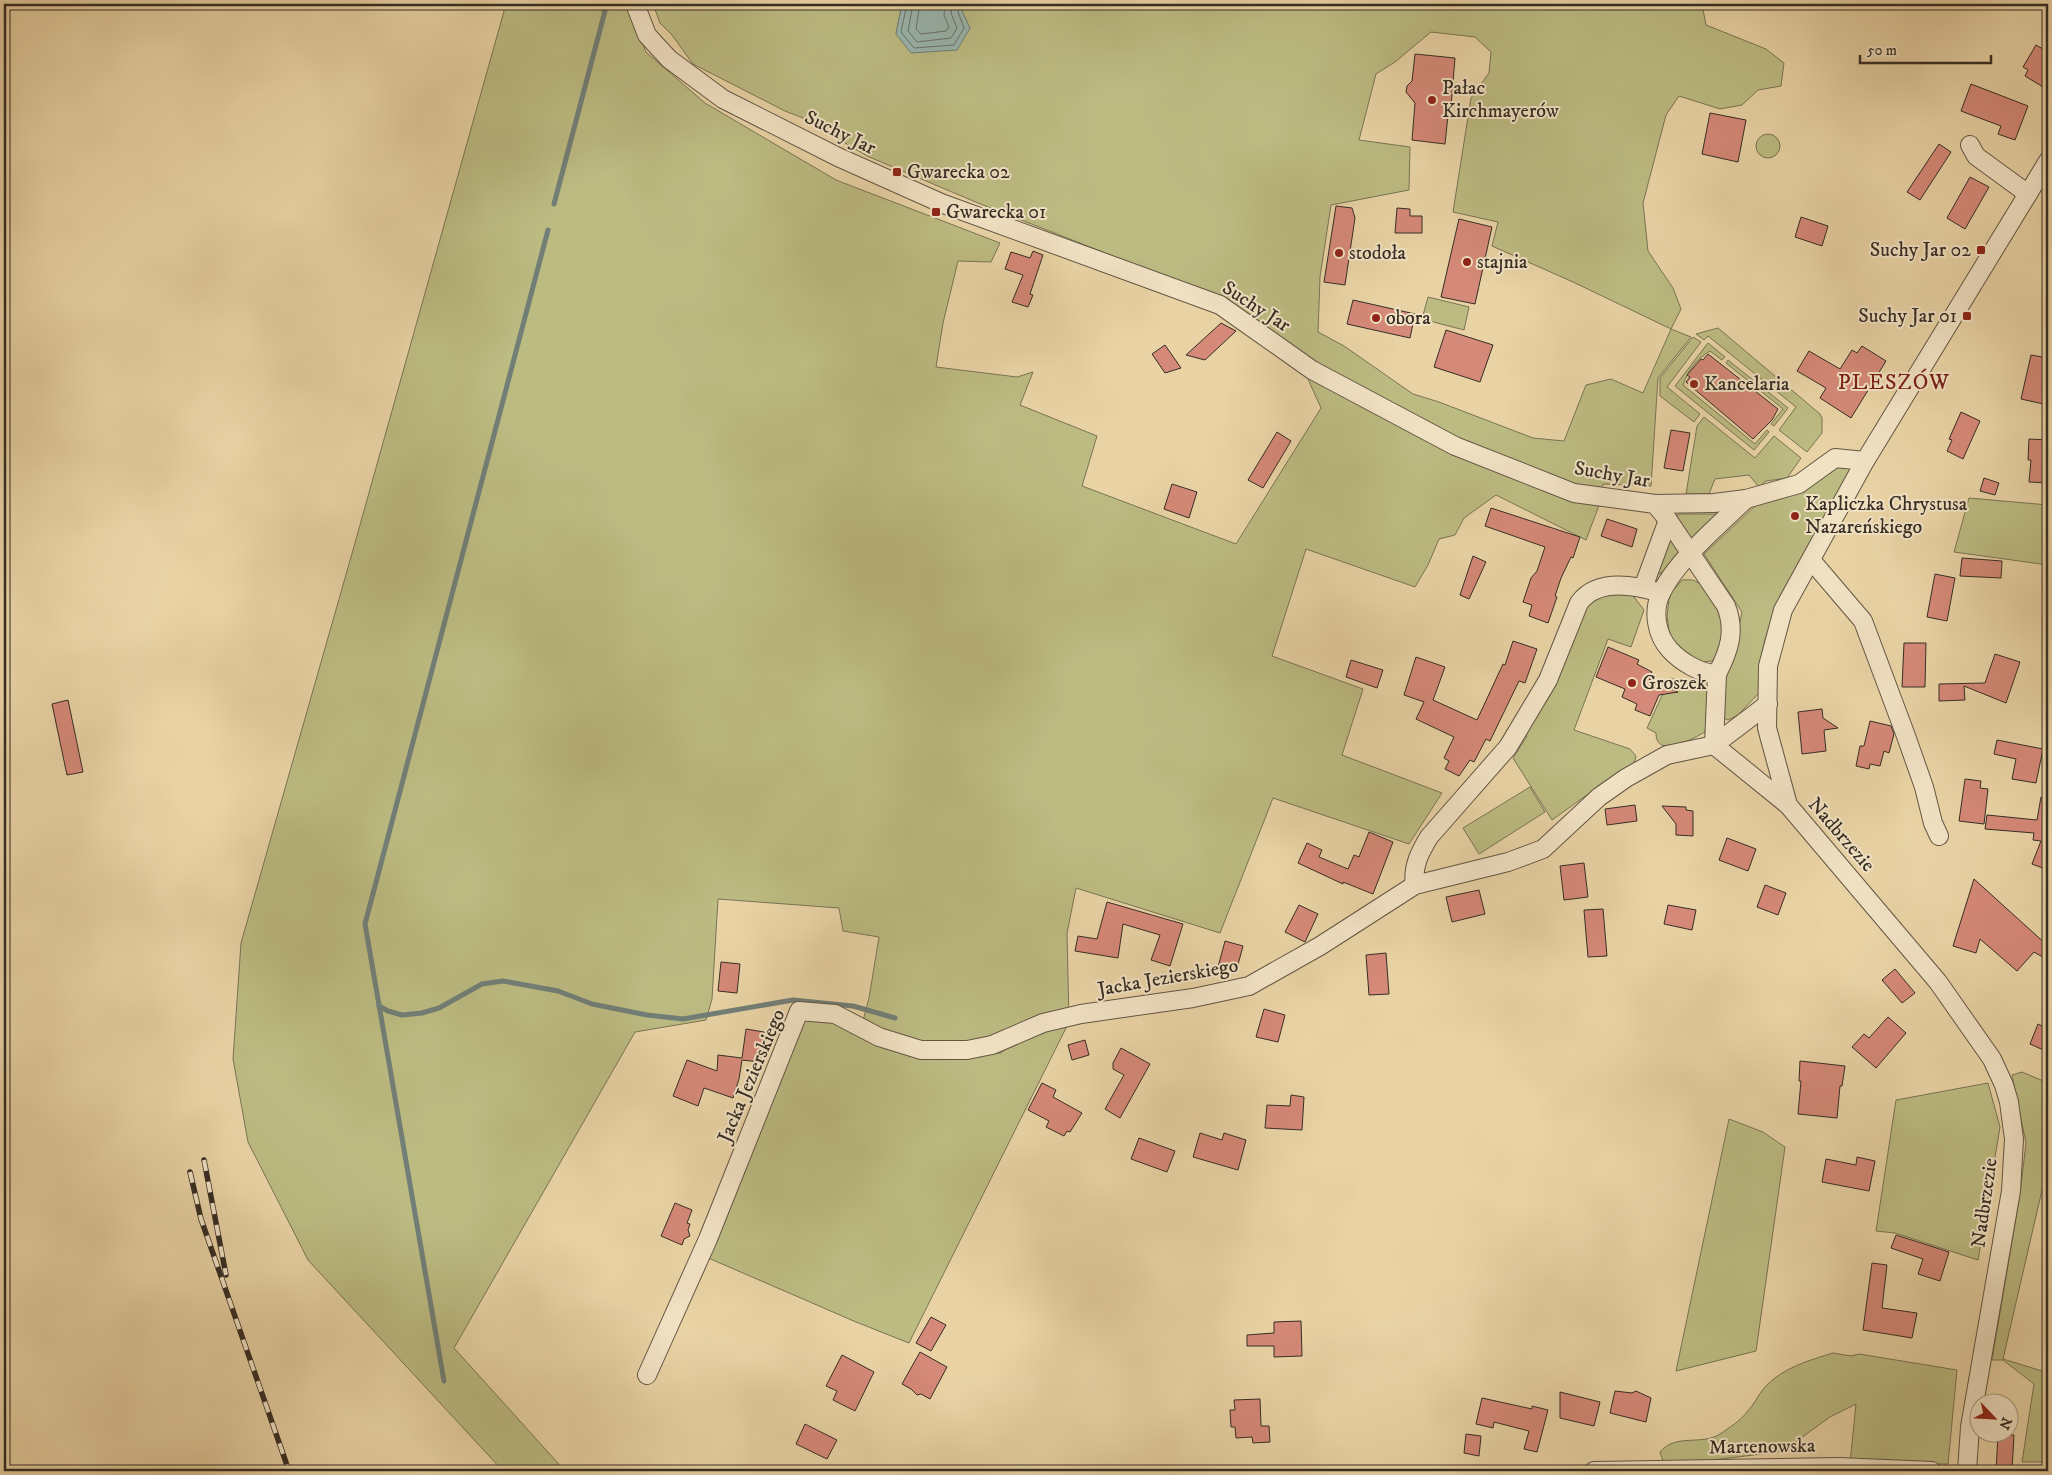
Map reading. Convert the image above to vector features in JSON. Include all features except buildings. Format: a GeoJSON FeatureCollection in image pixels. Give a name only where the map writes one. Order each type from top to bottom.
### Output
{"type":"FeatureCollection","features":[{"type":"Feature","properties":{"kind":"street","name":"Suchy Jar"},"geometry":{"type":"LineString","coordinates":[[635,4],[647,35],[669,59],[693,79],[722,99],[838,157],[978,217],[1220,305],[1312,370],[1455,446],[1574,493],[1655,504],[1714,503],[1746,499],[1798,484],[1835,458],[1865,461]]}},
{"type":"Feature","properties":{"kind":"street"},"geometry":{"type":"LineString","coordinates":[[1970,145],[1976,156],[2028,194]]}},
{"type":"Feature","properties":{"kind":"street","name":"Nadbrzezie"},"geometry":{"type":"LineString","coordinates":[[1967,1471],[1970,1427],[2011,1191],[2014,1139],[2009,1102],[1992,1058],[1938,982],[1788,805],[1767,728],[1768,666],[1783,610],[1865,461],[2048,160]]}},
{"type":"Feature","properties":{"kind":"street"},"geometry":{"type":"LineString","coordinates":[[1717,674],[1708,674],[1676,656],[1663,642],[1656,618],[1661,594],[1690,554],[1746,499]]}},
{"type":"Feature","properties":{"kind":"street"},"geometry":{"type":"LineString","coordinates":[[1655,504],[1668,520],[1726,606],[1730,615],[1731,638],[1726,658],[1717,674],[1714,744]]}},
{"type":"Feature","properties":{"kind":"street"},"geometry":{"type":"LineString","coordinates":[[1643,588],[1668,520]]}},
{"type":"Feature","properties":{"kind":"street"},"geometry":{"type":"LineString","coordinates":[[1811,560],[1863,622],[1906,736],[1924,787],[1933,823],[1939,836]]}},
{"type":"Feature","properties":{"kind":"street"},"geometry":{"type":"LineString","coordinates":[[1661,594],[1643,588],[1626,586],[1594,589],[1586,594],[1579,603],[1548,680],[1508,747],[1429,837],[1415,866],[1413,875],[1415,885],[1508,862],[1543,848],[1599,797],[1626,778],[1667,755],[1714,744],[1768,704]]}},
{"type":"Feature","properties":{"kind":"street"},"geometry":{"type":"LineString","coordinates":[[1714,744],[1788,805]]}},
{"type":"Feature","properties":{"kind":"street","name":"Jacka Jezierskiego"},"geometry":{"type":"LineString","coordinates":[[647,1375],[708,1239],[799,1011],[835,1014],[879,1037],[921,1050],[967,1050],[992,1045],[1044,1023],[1081,1014],[1193,998],[1249,986],[1320,946],[1415,885]]}},
{"type":"Feature","properties":{"kind":"street","name":"Martenowska"},"geometry":{"type":"LineString","coordinates":[[1594,1471],[1839,1467],[1932,1471]]}},
{"type":"Feature","properties":{"kind":"shaded area"},"geometry":{"type":"Polygon","coordinates":[[[506,4],[626,4],[646,52],[705,103],[836,180],[1000,243],[991,262],[958,261],[943,323],[936,367],[1017,377],[1033,372],[1020,405],[1097,436],[1082,486],[1236,544],[1321,408],[1307,377],[1296,359],[1271,330],[1207,293],[978,203],[867,156],[803,118],[785,111],[693,64],[672,35],[660,23],[653,4],[902,4],[896,34],[962,11],[966,4],[1702,4],[1706,25],[1766,49],[1784,63],[1781,86],[1758,90],[1742,105],[1720,109],[1679,96],[1666,115],[1643,203],[1648,251],[1673,288],[1681,309],[1671,329],[1691,337],[1658,378],[1651,486],[1603,484],[1598,508],[1586,540],[1496,495],[1464,518],[1455,535],[1439,539],[1428,565],[1415,587],[1306,549],[1272,656],[1363,689],[1342,755],[1442,793],[1409,844],[1273,798],[1220,933],[1076,888],[1067,933],[1069,1022],[909,1343],[706,1257],[800,1016],[833,1021],[884,1047],[932,1059],[1001,1053],[1016,1040],[1001,1036],[961,1045],[922,1045],[863,1021],[869,998],[879,937],[843,931],[839,908],[718,899],[712,999],[706,1020],[635,1032],[454,1348],[565,1471],[503,1471],[308,1260],[248,1142],[233,1059],[241,943],[506,4]],[[1431,32],[1395,62],[1376,74],[1359,140],[1410,147],[1409,190],[1331,205],[1320,277],[1318,332],[1344,346],[1413,394],[1533,438],[1564,441],[1586,385],[1611,379],[1643,393],[1671,329],[1492,246],[1498,222],[1453,212],[1471,98],[1489,73],[1491,52],[1475,37],[1431,32]]]}},
{"type":"Feature","properties":{"kind":"shaded area"},"geometry":{"type":"Polygon","coordinates":[[[1768,134],[1776,138],[1780,146],[1776,154],[1768,158],[1760,154],[1756,146],[1760,138],[1768,134]]]}},
{"type":"Feature","properties":{"kind":"shaded area"},"geometry":{"type":"Polygon","coordinates":[[[1428,297],[1469,307],[1464,330],[1422,319],[1428,297]]]}},
{"type":"Feature","properties":{"kind":"shaded area"},"geometry":{"type":"Polygon","coordinates":[[[1718,328],[1820,414],[1822,418],[1822,433],[1807,452],[1779,430],[1796,407],[1708,336],[1704,340],[1696,334],[1718,328]]]}},
{"type":"Feature","properties":{"kind":"shaded area"},"geometry":{"type":"Polygon","coordinates":[[[1693,337],[1701,342],[1667,387],[1700,414],[1694,422],[1660,396],[1660,378],[1693,337]]]}},
{"type":"Feature","properties":{"kind":"shaded area"},"geometry":{"type":"Polygon","coordinates":[[[1708,343],[1725,357],[1722,360],[1710,351],[1694,365],[1683,385],[1755,444],[1767,430],[1769,432],[1754,450],[1675,386],[1708,343]]]}},
{"type":"Feature","properties":{"kind":"shaded area"},"geometry":{"type":"Polygon","coordinates":[[[1728,360],[1788,408],[1774,426],[1771,424],[1783,409],[1726,363],[1728,360]]]}},
{"type":"Feature","properties":{"kind":"shaded area"},"geometry":{"type":"Polygon","coordinates":[[[1704,417],[1755,458],[1774,436],[1801,458],[1787,478],[1766,481],[1759,487],[1749,475],[1715,479],[1709,494],[1686,494],[1697,426],[1704,417]]]}},
{"type":"Feature","properties":{"kind":"shaded area"},"geometry":{"type":"Polygon","coordinates":[[[1841,464],[1853,469],[1773,616],[1762,653],[1759,673],[1760,692],[1738,715],[1728,720],[1721,717],[1723,685],[1735,646],[1742,612],[1704,554],[1755,506],[1801,491],[1841,464]]]}},
{"type":"Feature","properties":{"kind":"shaded area"},"geometry":{"type":"Polygon","coordinates":[[[1969,498],[2048,505],[2048,565],[1954,552],[1969,498]]]}},
{"type":"Feature","properties":{"kind":"shaded area"},"geometry":{"type":"Polygon","coordinates":[[[1678,514],[1721,514],[1691,542],[1676,522],[1678,514]]]}},
{"type":"Feature","properties":{"kind":"shaded area"},"geometry":{"type":"Polygon","coordinates":[[[1670,536],[1680,548],[1678,556],[1673,563],[1659,574],[1656,568],[1670,536]]]}},
{"type":"Feature","properties":{"kind":"shaded area"},"geometry":{"type":"Polygon","coordinates":[[[1682,580],[1694,580],[1702,585],[1711,594],[1721,613],[1725,624],[1725,634],[1719,653],[1713,661],[1699,662],[1675,646],[1669,631],[1667,616],[1669,600],[1671,593],[1682,580]]]}},
{"type":"Feature","properties":{"kind":"shaded area"},"geometry":{"type":"Polygon","coordinates":[[[1603,592],[1631,593],[1644,610],[1631,647],[1608,639],[1574,730],[1630,749],[1636,756],[1633,767],[1610,785],[1605,782],[1552,820],[1513,758],[1527,736],[1524,731],[1586,602],[1603,592]]]}},
{"type":"Feature","properties":{"kind":"shaded area"},"geometry":{"type":"Polygon","coordinates":[[[1670,678],[1711,691],[1705,732],[1685,742],[1669,746],[1662,745],[1658,741],[1656,733],[1647,728],[1670,678]]]}},
{"type":"Feature","properties":{"kind":"shaded area"},"geometry":{"type":"Polygon","coordinates":[[[1530,787],[1545,812],[1479,854],[1463,828],[1530,787]]]}},
{"type":"Feature","properties":{"kind":"shaded area"},"geometry":{"type":"Polygon","coordinates":[[[2022,1072],[2048,1083],[2048,1164],[2003,1359],[2042,1371],[2048,1371],[2048,1462],[2022,1462],[2034,1384],[2003,1360],[1992,1360],[2020,1194],[2026,1143],[2012,1075],[2022,1072]]]}},
{"type":"Feature","properties":{"kind":"shaded area"},"geometry":{"type":"Polygon","coordinates":[[[1988,1083],[2000,1127],[1978,1260],[1895,1233],[1876,1231],[1896,1100],[1988,1083]]]}},
{"type":"Feature","properties":{"kind":"shaded area"},"geometry":{"type":"Polygon","coordinates":[[[1729,1119],[1763,1132],[1785,1147],[1756,1351],[1676,1371],[1729,1119]]]}},
{"type":"Feature","properties":{"kind":"shaded area"},"geometry":{"type":"Polygon","coordinates":[[[1833,1353],[1851,1356],[1859,1354],[1957,1370],[1948,1464],[1850,1463],[1856,1404],[1830,1417],[1787,1448],[1778,1452],[1705,1461],[1663,1461],[1660,1452],[1666,1446],[1681,1441],[1705,1439],[1720,1434],[1741,1418],[1772,1380],[1797,1366],[1833,1353]]]}},
{"type":"Feature","properties":{"kind":"water"},"geometry":{"type":"Polygon","coordinates":[[[902,4],[966,4],[962,11],[970,28],[957,50],[911,53],[896,34],[902,4]]]}},
{"type":"Feature","properties":{"kind":"waterway"},"geometry":{"type":"LineString","coordinates":[[554,204],[605,11],[599,4]]}},
{"type":"Feature","properties":{"kind":"waterway"},"geometry":{"type":"LineString","coordinates":[[444,1381],[365,924],[548,230]]}},
{"type":"Feature","properties":{"kind":"waterway"},"geometry":{"type":"LineString","coordinates":[[379,1006],[402,1015],[422,1013],[439,1008],[482,984],[503,981],[558,991],[592,1004],[647,1015],[683,1019],[793,1000],[853,1006],[895,1018]]}},
{"type":"Feature","properties":{"kind":"railway"},"geometry":{"type":"LineString","coordinates":[[204,1160],[226,1275]]}},
{"type":"Feature","properties":{"kind":"railway"},"geometry":{"type":"LineString","coordinates":[[190,1172],[201,1219],[289,1471]]}},
{"type":"Feature","properties":{"kind":"place","name":"Pałac Kirchmayerów"},"geometry":{"type":"Point","coordinates":[1432,100]}},
{"type":"Feature","properties":{"kind":"place","name":"Gwarecka 02"},"geometry":{"type":"Point","coordinates":[897,172]}},
{"type":"Feature","properties":{"kind":"place","name":"Gwarecka 01"},"geometry":{"type":"Point","coordinates":[936,212]}},
{"type":"Feature","properties":{"kind":"place","name":"Suchy Jar 02"},"geometry":{"type":"Point","coordinates":[1981,250]}},
{"type":"Feature","properties":{"kind":"place","name":"stodoła"},"geometry":{"type":"Point","coordinates":[1339,253]}},
{"type":"Feature","properties":{"kind":"place","name":"stajnia"},"geometry":{"type":"Point","coordinates":[1467,262]}},
{"type":"Feature","properties":{"kind":"place","name":"Suchy Jar 01"},"geometry":{"type":"Point","coordinates":[1967,316]}},
{"type":"Feature","properties":{"kind":"place","name":"obora"},"geometry":{"type":"Point","coordinates":[1376,318]}},
{"type":"Feature","properties":{"kind":"place","name":"Kancelaria"},"geometry":{"type":"Point","coordinates":[1694,384]}},
{"type":"Feature","properties":{"kind":"place","name":"Kapliczka Chrystusa Nazareńskiego"},"geometry":{"type":"Point","coordinates":[1795,516]}},
{"type":"Feature","properties":{"kind":"place","name":"Groszek"},"geometry":{"type":"Point","coordinates":[1632,683]}},
{"type":"Feature","properties":{"kind":"district","name":"PLESZÓW"},"geometry":{"type":"Point","coordinates":[1894,382]}}]}
